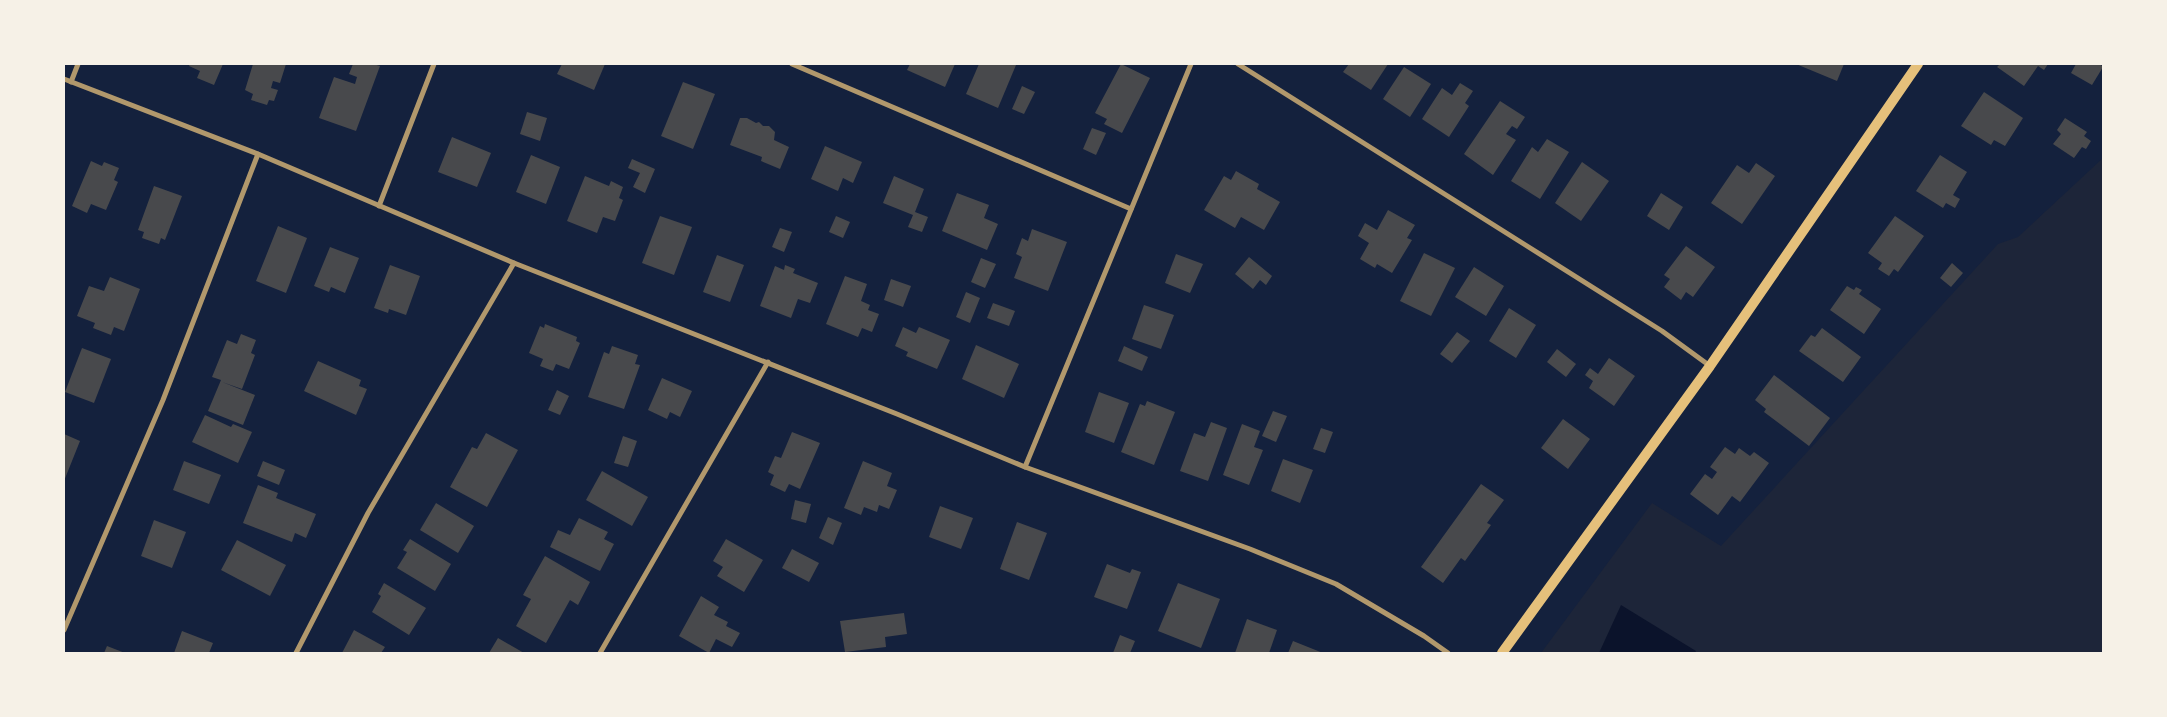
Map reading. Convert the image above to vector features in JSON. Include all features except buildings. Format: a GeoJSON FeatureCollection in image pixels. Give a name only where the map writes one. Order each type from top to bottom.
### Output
{"type":"FeatureCollection","features":[{"type":"Feature","properties":{"kind":"main road"},"geometry":{"type":"LineString","coordinates":[[1502,653],[1710,366],[1918,64]]}},
{"type":"Feature","properties":{"kind":"street"},"geometry":{"type":"LineString","coordinates":[[71,82],[78,64]]}},
{"type":"Feature","properties":{"kind":"street"},"geometry":{"type":"LineString","coordinates":[[379,206],[434,64]]}},
{"type":"Feature","properties":{"kind":"street"},"geometry":{"type":"LineString","coordinates":[[792,64],[1131,209]]}},
{"type":"Feature","properties":{"kind":"street"},"geometry":{"type":"LineString","coordinates":[[1025,467],[1191,64]]}},
{"type":"Feature","properties":{"kind":"street"},"geometry":{"type":"LineString","coordinates":[[1238,64],[1662,331],[1710,366]]}},
{"type":"Feature","properties":{"kind":"street"},"geometry":{"type":"LineString","coordinates":[[64,79],[258,154],[514,263],[768,362],[1025,467],[1250,548],[1336,584],[1424,636],[1448,653]]}},
{"type":"Feature","properties":{"kind":"street"},"geometry":{"type":"LineString","coordinates":[[64,630],[163,400],[258,154]]}},
{"type":"Feature","properties":{"kind":"street"},"geometry":{"type":"LineString","coordinates":[[296,653],[368,513],[514,263]]}},
{"type":"Feature","properties":{"kind":"street"},"geometry":{"type":"LineString","coordinates":[[600,653],[768,362]]}},
{"type":"Feature","properties":{"kind":"shaded area"},"geometry":{"type":"Polygon","coordinates":[[[2103,158],[2103,653],[1541,653],[1652,503],[1721,546],[1998,244],[2018,237],[2103,158]]]}},
{"type":"Feature","properties":{"kind":"shaded area"},"geometry":{"type":"Polygon","coordinates":[[[1621,605],[1696,651],[1695,653],[1599,653],[1621,605]]]}}]}
